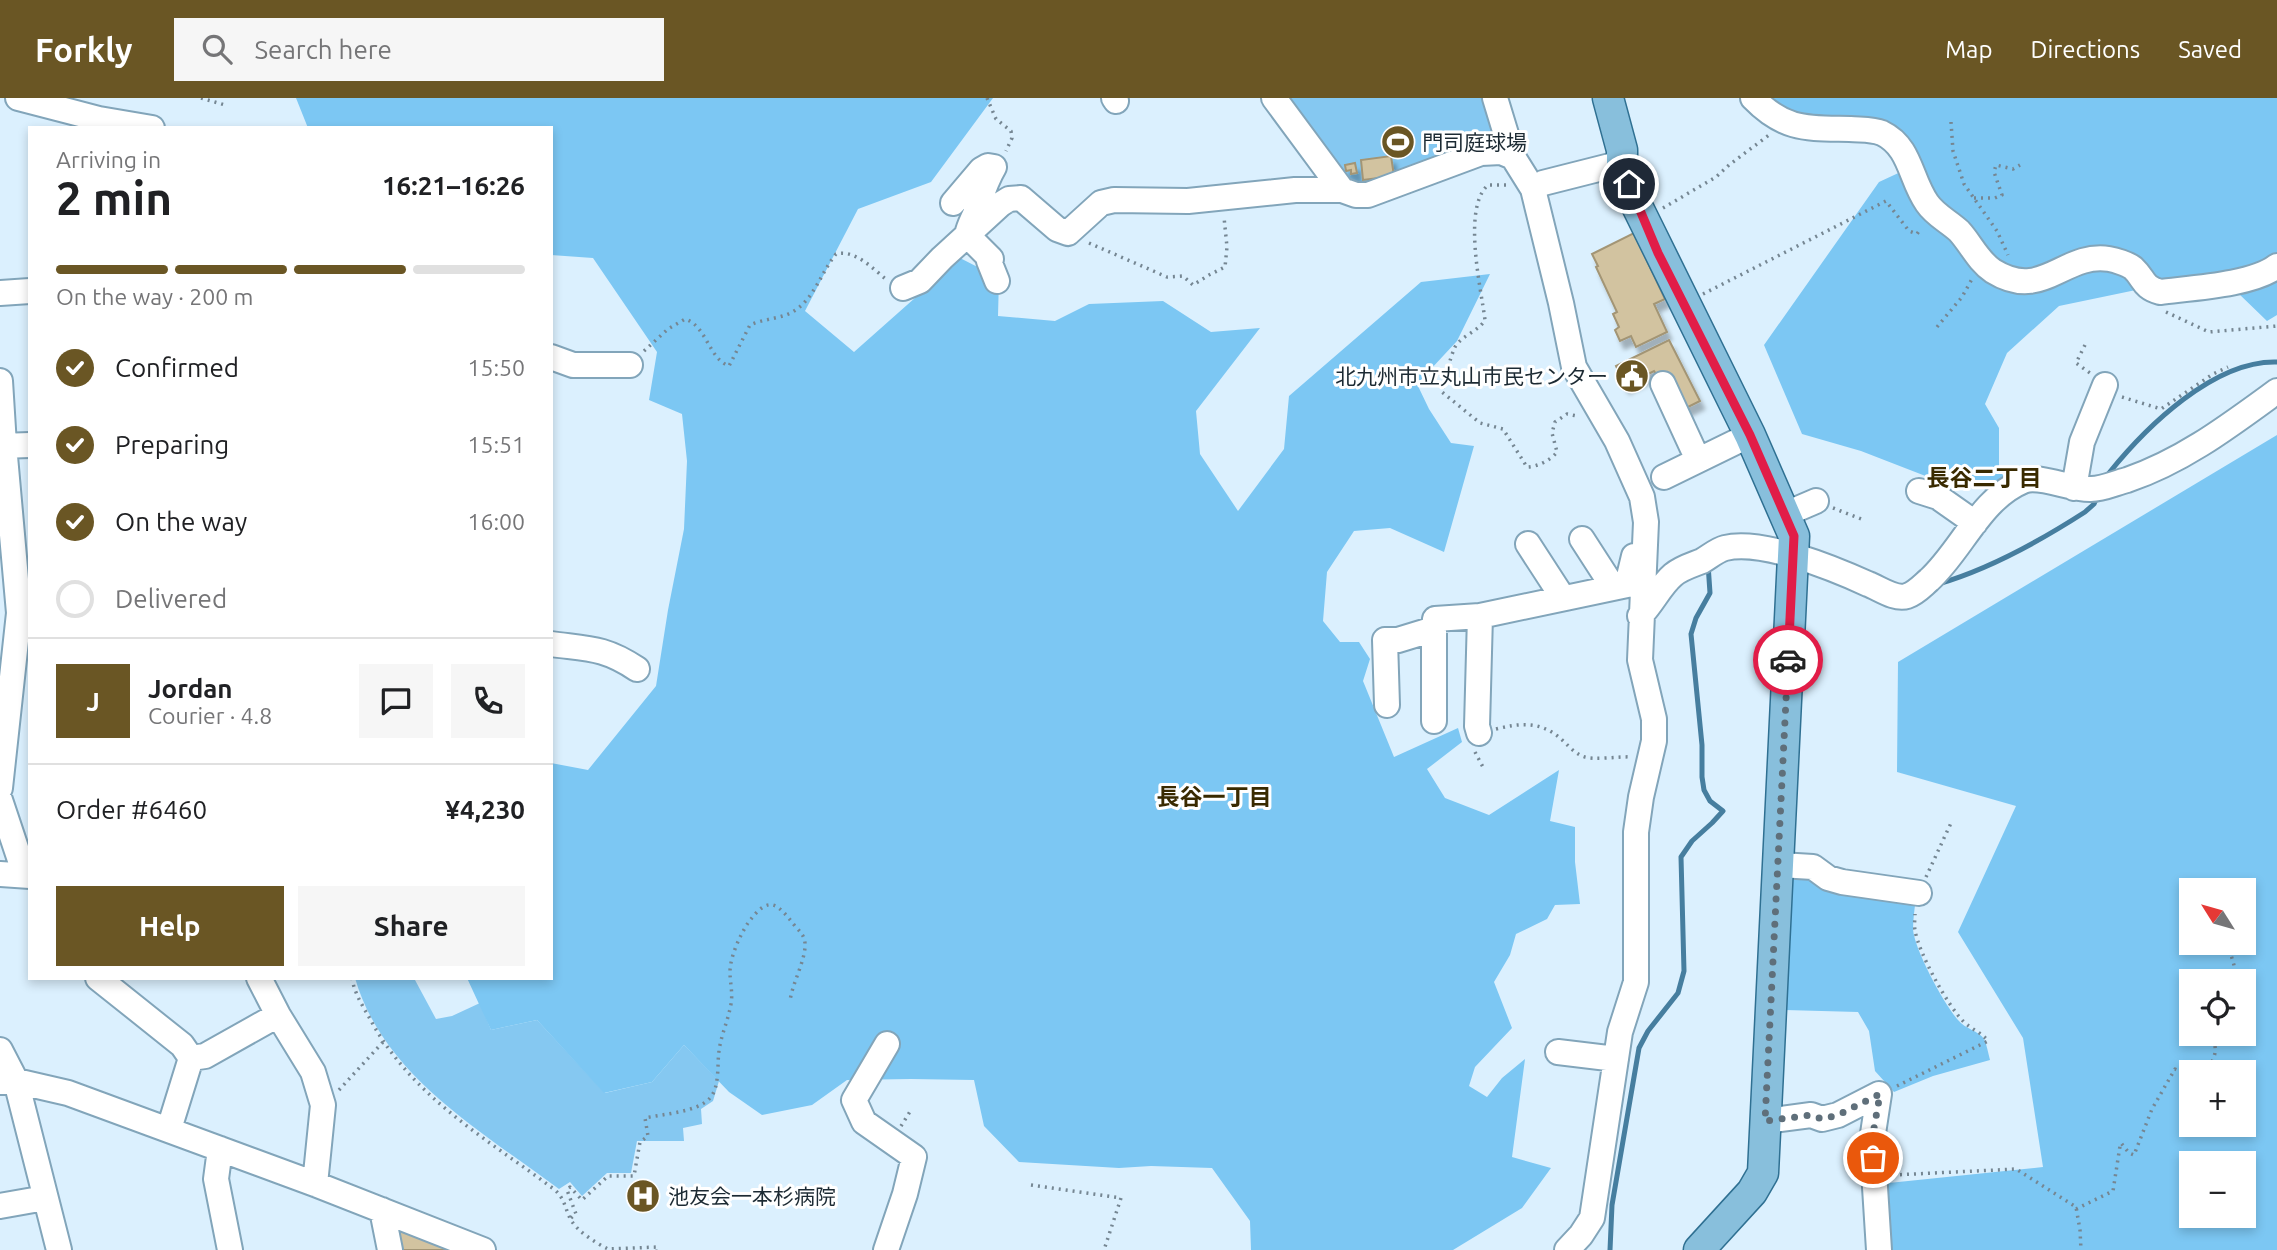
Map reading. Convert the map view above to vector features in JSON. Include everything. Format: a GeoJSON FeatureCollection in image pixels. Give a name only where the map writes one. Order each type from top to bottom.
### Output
{"type":"FeatureCollection","features":[{"type":"Feature","properties":{"kind":"main road"},"geometry":{"type":"LineString","coordinates":[[1608,98],[1622,150],[1622,163],[1636,204],[1750,435],[1794,536],[1763,1173],[1752,1192],[1699,1250]]}},
{"type":"Feature","properties":{"kind":"street"},"geometry":{"type":"LineString","coordinates":[[18,98],[144,126]]}},
{"type":"Feature","properties":{"kind":"street"},"geometry":{"type":"LineString","coordinates":[[1274,98],[1342,190]]}},
{"type":"Feature","properties":{"kind":"street"},"geometry":{"type":"LineString","coordinates":[[1495,98],[1513,157],[1532,186],[1562,303],[1574,367],[1616,441],[1642,497],[1646,522],[1640,660],[1654,719],[1654,741],[1636,832],[1636,982],[1620,1032],[1592,1218],[1567,1250]]}},
{"type":"Feature","properties":{"kind":"street"},"geometry":{"type":"LineString","coordinates":[[1754,98],[1784,122],[1818,128],[1869,130],[1895,141],[1905,153],[1927,204],[1959,231],[1983,263],[2006,279],[2018,282],[2039,280],[2093,259],[2109,259],[2132,267],[2148,288],[2160,292],[2238,281],[2268,273],[2277,266]]}},
{"type":"Feature","properties":{"kind":"street"},"geometry":{"type":"LineString","coordinates":[[902,288],[920,281],[1009,199],[1021,198],[1057,229],[1068,233],[1101,204],[1114,200],[1178,202],[1295,190],[1342,190],[1356,195],[1368,195],[1481,153],[1501,152],[1513,157]]}},
{"type":"Feature","properties":{"kind":"street"},"geometry":{"type":"LineString","coordinates":[[1532,186],[1622,163]]}},
{"type":"Feature","properties":{"kind":"street"},"geometry":{"type":"LineString","coordinates":[[953,203],[981,170],[988,166],[994,167],[987,178],[967,235]]}},
{"type":"Feature","properties":{"kind":"street"},"geometry":{"type":"LineString","coordinates":[[967,235],[991,258],[989,261],[997,281]]}},
{"type":"Feature","properties":{"kind":"street"},"geometry":{"type":"LineString","coordinates":[[0,293],[28,291]]}},
{"type":"Feature","properties":{"kind":"street"},"geometry":{"type":"LineString","coordinates":[[1553,344],[1567,381],[1611,442],[1616,441]]}},
{"type":"Feature","properties":{"kind":"street"},"geometry":{"type":"LineString","coordinates":[[553,357],[573,365],[630,365]]}},
{"type":"Feature","properties":{"kind":"street"},"geometry":{"type":"LineString","coordinates":[[0,381],[2,446],[16,612],[0,788]]}},
{"type":"Feature","properties":{"kind":"street"},"geometry":{"type":"LineString","coordinates":[[1663,384],[1698,460]]}},
{"type":"Feature","properties":{"kind":"street"},"geometry":{"type":"LineString","coordinates":[[2074,488],[2082,442],[2104,387]]}},
{"type":"Feature","properties":{"kind":"street"},"geometry":{"type":"LineString","coordinates":[[1640,616],[1650,606],[1665,582],[1676,572],[1724,548],[1779,551],[1835,569],[1905,597],[1915,592],[1940,570],[1993,502],[2023,481],[2035,478],[2074,488],[2092,489],[2161,467],[2189,452],[2277,391]]}},
{"type":"Feature","properties":{"kind":"street"},"geometry":{"type":"LineString","coordinates":[[1664,477],[1750,435]]}},
{"type":"Feature","properties":{"kind":"street"},"geometry":{"type":"LineString","coordinates":[[2,446],[28,444]]}},
{"type":"Feature","properties":{"kind":"street"},"geometry":{"type":"LineString","coordinates":[[1919,491],[1938,497],[1975,523]]}},
{"type":"Feature","properties":{"kind":"street"},"geometry":{"type":"LineString","coordinates":[[1582,539],[1613,587]]}},
{"type":"Feature","properties":{"kind":"street"},"geometry":{"type":"LineString","coordinates":[[1434,722],[1434,619],[1480,615],[1627,585],[1635,552],[1646,543]]}},
{"type":"Feature","properties":{"kind":"street"},"geometry":{"type":"LineString","coordinates":[[1528,544],[1563,598]]}},
{"type":"Feature","properties":{"kind":"street"},"geometry":{"type":"LineString","coordinates":[[1479,733],[1480,615]]}},
{"type":"Feature","properties":{"kind":"street"},"geometry":{"type":"LineString","coordinates":[[1387,705],[1385,640],[1398,640],[1434,629]]}},
{"type":"Feature","properties":{"kind":"street"},"geometry":{"type":"LineString","coordinates":[[553,644],[592,648],[614,655],[637,668]]}},
{"type":"Feature","properties":{"kind":"street"},"geometry":{"type":"LineString","coordinates":[[0,800],[22,866],[28,872]]}},
{"type":"Feature","properties":{"kind":"street"},"geometry":{"type":"LineString","coordinates":[[1780,865],[1812,867],[1828,878],[1842,882],[1919,893]]}},
{"type":"Feature","properties":{"kind":"street"},"geometry":{"type":"LineString","coordinates":[[0,874],[28,874]]}},
{"type":"Feature","properties":{"kind":"street"},"geometry":{"type":"LineString","coordinates":[[101,980],[182,1045],[191,1058]]}},
{"type":"Feature","properties":{"kind":"street"},"geometry":{"type":"LineString","coordinates":[[260,980],[313,1072],[322,1100],[315,1184]]}},
{"type":"Feature","properties":{"kind":"street"},"geometry":{"type":"LineString","coordinates":[[191,1058],[205,1056],[278,1015]]}},
{"type":"Feature","properties":{"kind":"street"},"geometry":{"type":"LineString","coordinates":[[886,1250],[914,1157],[864,1122],[854,1106],[854,1100],[887,1044]]}},
{"type":"Feature","properties":{"kind":"street"},"geometry":{"type":"LineString","coordinates":[[0,1050],[59,1250]]}},
{"type":"Feature","properties":{"kind":"street"},"geometry":{"type":"LineString","coordinates":[[1558,1052],[1616,1059]]}},
{"type":"Feature","properties":{"kind":"street"},"geometry":{"type":"LineString","coordinates":[[169,1129],[191,1058]]}},
{"type":"Feature","properties":{"kind":"street"},"geometry":{"type":"LineString","coordinates":[[8,1081],[68,1093],[315,1184],[483,1250]]}},
{"type":"Feature","properties":{"kind":"street"},"geometry":{"type":"LineString","coordinates":[[1765,1121],[1811,1115],[1822,1119],[1838,1115],[1880,1094]]}},
{"type":"Feature","properties":{"kind":"street"},"geometry":{"type":"LineString","coordinates":[[1879,1250],[1872,1140],[1880,1094]]}},
{"type":"Feature","properties":{"kind":"street"},"geometry":{"type":"LineString","coordinates":[[220,1149],[216,1179],[230,1250]]}},
{"type":"Feature","properties":{"kind":"street"},"geometry":{"type":"LineString","coordinates":[[0,1206],[45,1198]]}},
{"type":"Feature","properties":{"kind":"street"},"geometry":{"type":"LineString","coordinates":[[382,1210],[390,1250]]}},
{"type":"Feature","properties":{"kind":"path"},"geometry":{"type":"LineString","coordinates":[[201,98],[225,105]]}},
{"type":"Feature","properties":{"kind":"path"},"geometry":{"type":"LineString","coordinates":[[987,98],[996,119],[1011,131],[1012,138],[1009,147],[994,167]]}},
{"type":"Feature","properties":{"kind":"path"},"geometry":{"type":"LineString","coordinates":[[1652,214],[1716,177],[1784,122]]}},
{"type":"Feature","properties":{"kind":"path"},"geometry":{"type":"LineString","coordinates":[[1951,122],[1953,151],[1964,184],[1997,231],[2017,269],[2018,282]]}},
{"type":"Feature","properties":{"kind":"path"},"geometry":{"type":"LineString","coordinates":[[1974,198],[1995,198],[2001,195],[1994,172],[1996,165],[2014,169],[2020,164]]}},
{"type":"Feature","properties":{"kind":"path"},"geometry":{"type":"LineString","coordinates":[[1532,186],[1488,185],[1482,190],[1474,230],[1485,320],[1455,348],[1442,392],[1480,423],[1503,429],[1527,467],[1533,467],[1557,452],[1552,433],[1555,422],[1567,414],[1576,414],[1583,421]]}},
{"type":"Feature","properties":{"kind":"path"},"geometry":{"type":"LineString","coordinates":[[1068,233],[1167,278],[1183,276],[1193,285],[1225,267],[1227,237],[1221,198]]}},
{"type":"Feature","properties":{"kind":"path"},"geometry":{"type":"LineString","coordinates":[[1695,298],[1886,201],[1909,230],[1917,234],[1926,223]]}},
{"type":"Feature","properties":{"kind":"path"},"geometry":{"type":"LineString","coordinates":[[630,365],[668,329],[685,319],[691,320],[716,356],[729,366],[750,325],[784,316],[797,309],[806,300],[836,254],[843,253],[859,259],[902,288]]}},
{"type":"Feature","properties":{"kind":"path"},"geometry":{"type":"LineString","coordinates":[[1937,327],[1962,297],[1983,263]]}},
{"type":"Feature","properties":{"kind":"path"},"geometry":{"type":"LineString","coordinates":[[2148,288],[2146,297],[2150,302],[2209,332],[2277,326]]}},
{"type":"Feature","properties":{"kind":"path"},"geometry":{"type":"LineString","coordinates":[[2085,345],[2076,363],[2104,387],[2161,409],[2228,367]]}},
{"type":"Feature","properties":{"kind":"path"},"geometry":{"type":"LineString","coordinates":[[1806,505],[1864,520]]}},
{"type":"Feature","properties":{"kind":"path"},"geometry":{"type":"LineString","coordinates":[[1484,769],[1473,747],[1479,733],[1518,723],[1551,731],[1580,755],[1589,758],[1620,756],[1650,759]]}},
{"type":"Feature","properties":{"kind":"path"},"geometry":{"type":"LineString","coordinates":[[1880,1094],[1989,1041],[1981,1032],[1961,1020],[1925,958],[1914,928],[1919,893],[1951,822]]}},
{"type":"Feature","properties":{"kind":"path"},"geometry":{"type":"LineString","coordinates":[[571,1218],[576,1214],[567,1190],[570,1188],[582,1200],[608,1176],[634,1176],[640,1142],[648,1136],[645,1118],[699,1107],[712,1097],[732,997],[730,971],[733,957],[745,927],[763,906],[769,904],[788,914],[805,943],[805,953],[797,971],[790,1001]]}},
{"type":"Feature","properties":{"kind":"path"},"geometry":{"type":"LineString","coordinates":[[352,980],[355,992],[383,1042],[403,1067],[453,1118],[555,1189],[563,1197],[572,1222],[608,1249],[658,1247],[657,1250]]}},
{"type":"Feature","properties":{"kind":"path"},"geometry":{"type":"LineString","coordinates":[[322,1100],[335,1096],[383,1042]]}},
{"type":"Feature","properties":{"kind":"path"},"geometry":{"type":"LineString","coordinates":[[2076,1209],[2112,1191],[2121,1143],[2134,1155],[2152,1109],[2175,1069],[2179,1071]]}},
{"type":"Feature","properties":{"kind":"path"},"geometry":{"type":"LineString","coordinates":[[1874,1176],[2016,1169],[2076,1207],[2081,1250]]}},
{"type":"Feature","properties":{"kind":"path"},"geometry":{"type":"LineString","coordinates":[[1031,1185],[1121,1198],[1104,1250]]}},
{"type":"Feature","properties":{"kind":"shaded area"},"geometry":{"type":"Polygon","coordinates":[[[296,98],[993,98],[931,182],[858,209],[805,311],[854,352],[960,258],[999,278],[998,316],[1055,321],[1089,304],[1163,301],[1211,332],[1260,328],[1196,411],[1200,454],[1238,511],[1284,449],[1289,396],[1421,282],[1490,274],[1457,341],[1417,384],[1451,443],[1474,446],[1444,552],[1390,528],[1354,531],[1327,572],[1323,621],[1340,642],[1359,642],[1370,659],[1363,681],[1394,757],[1458,728],[1462,742],[1427,769],[1445,798],[1489,815],[1559,770],[1550,821],[1575,827],[1575,862],[1580,904],[1555,905],[1547,919],[1516,934],[1510,955],[1494,982],[1512,1028],[1475,1067],[1469,1086],[1487,1097],[1502,1078],[1525,1059],[1512,1157],[1551,1168],[1522,1208],[1453,1250],[1251,1250],[1250,1221],[1212,1168],[1119,1168],[1019,1162],[984,1126],[974,1080],[847,1080],[812,1105],[762,1115],[729,1092],[684,1045],[652,1082],[604,1093],[537,1020],[491,1030],[468,980],[553,980],[553,763],[588,770],[656,686],[684,529],[687,461],[682,414],[649,400],[657,352],[593,258],[553,255],[553,126],[307,126],[296,98]]]}},
{"type":"Feature","properties":{"kind":"shaded area","name":"門司庭球場"},"geometry":{"type":"Polygon","coordinates":[[[1277,98],[1492,98],[1498,138],[1364,189],[1346,186],[1277,98]]]}},
{"type":"Feature","properties":{"kind":"shaded area"},"geometry":{"type":"Polygon","coordinates":[[[1771,98],[2277,98],[2277,315],[2267,321],[2237,292],[2184,280],[2059,306],[2007,353],[1985,404],[1999,428],[1999,471],[2009,481],[1990,495],[1965,469],[1941,482],[1861,451],[1802,434],[1764,345],[1879,182],[1920,163],[1893,127],[1794,118],[1771,98]]]}},
{"type":"Feature","properties":{"kind":"shaded area"},"geometry":{"type":"Polygon","coordinates":[[[2277,435],[2277,1250],[1891,1250],[1879,1184],[2043,1167],[2023,1038],[1958,932],[2016,806],[1897,772],[1898,662],[2277,435]]]}},
{"type":"Feature","properties":{"kind":"shaded area"},"geometry":{"type":"Polygon","coordinates":[[[1791,869],[1916,896],[1913,929],[1924,962],[1958,1020],[1984,1039],[1990,1060],[1933,1076],[1894,1092],[1875,1071],[1869,1031],[1858,1012],[1785,1010],[1791,869]]]}},
{"type":"Feature","properties":{"kind":"shaded area"},"geometry":{"type":"Polygon","coordinates":[[[356,980],[415,980],[436,1019],[452,1016],[480,1003],[491,1030],[537,1020],[605,1093],[652,1082],[684,1045],[719,1081],[713,1101],[701,1109],[702,1124],[683,1128],[684,1141],[637,1141],[631,1173],[607,1173],[582,1196],[570,1182],[559,1189],[439,1099],[412,1073],[388,1044],[369,1013],[356,980]]]}},
{"type":"Feature","properties":{"kind":"building"},"geometry":{"type":"Polygon","coordinates":[[[1391,156],[1394,176],[1363,180],[1361,160],[1391,156]]]}},
{"type":"Feature","properties":{"kind":"building"},"geometry":{"type":"Polygon","coordinates":[[[1355,163],[1357,173],[1346,171],[1345,165],[1355,163]]]}},
{"type":"Feature","properties":{"kind":"building"},"geometry":{"type":"Polygon","coordinates":[[[1634,233],[1665,299],[1654,304],[1667,332],[1636,347],[1631,336],[1620,341],[1615,330],[1619,327],[1613,314],[1617,312],[1592,254],[1634,233]]]}},
{"type":"Feature","properties":{"kind":"building","name":"北九州市立丸山市民センター"},"geometry":{"type":"Polygon","coordinates":[[[1669,340],[1700,401],[1682,410],[1654,371],[1625,386],[1616,366],[1669,340]]]}},
{"type":"Feature","properties":{"kind":"building"},"geometry":{"type":"Polygon","coordinates":[[[391,1224],[455,1250],[397,1250],[391,1224]]]}},
{"type":"Feature","properties":{"kind":"waterway"},"geometry":{"type":"LineString","coordinates":[[2107,479],[2109,473],[2142,436],[2162,417],[2206,384],[2253,364],[2277,362]]}},
{"type":"Feature","properties":{"kind":"waterway"},"geometry":{"type":"LineString","coordinates":[[1938,584],[1977,570],[2032,544],[2085,512],[2094,504],[2098,495]]}},
{"type":"Feature","properties":{"kind":"waterway"},"geometry":{"type":"LineString","coordinates":[[1610,1250],[1612,1205],[1639,1048],[1648,1031],[1678,993],[1684,971],[1681,857],[1692,841],[1723,811],[1710,801],[1704,790],[1691,634],[1696,618],[1710,593],[1708,564]]}},
{"type":"Feature","properties":{"kind":"way so far"},"geometry":{"type":"LineString","coordinates":[[1788,660],[1780,865],[1765,1121],[1811,1115],[1822,1119],[1838,1115],[1880,1094],[1872,1140],[1873,1158]]}},
{"type":"Feature","properties":{"kind":"place","name":"門司庭球場"},"geometry":{"type":"Point","coordinates":[1398,142]}},
{"type":"Feature","properties":{"kind":"place","name":"北九州市立丸山市民センター"},"geometry":{"type":"Point","coordinates":[1632,376]}},
{"type":"Feature","properties":{"kind":"place","name":"池友会一本杉病院"},"geometry":{"type":"Point","coordinates":[643,1196]}},
{"type":"Feature","properties":{"kind":"district","name":"長谷二丁目"},"geometry":{"type":"Point","coordinates":[1984,477]}},
{"type":"Feature","properties":{"kind":"district","name":"長谷一丁目"},"geometry":{"type":"Point","coordinates":[1214,796]}},
{"type":"Feature","properties":{"kind":"route"},"geometry":{"type":"LineString","coordinates":[[1629,184],[1658,253],[1750,435],[1794,536],[1788,660]]}}]}
